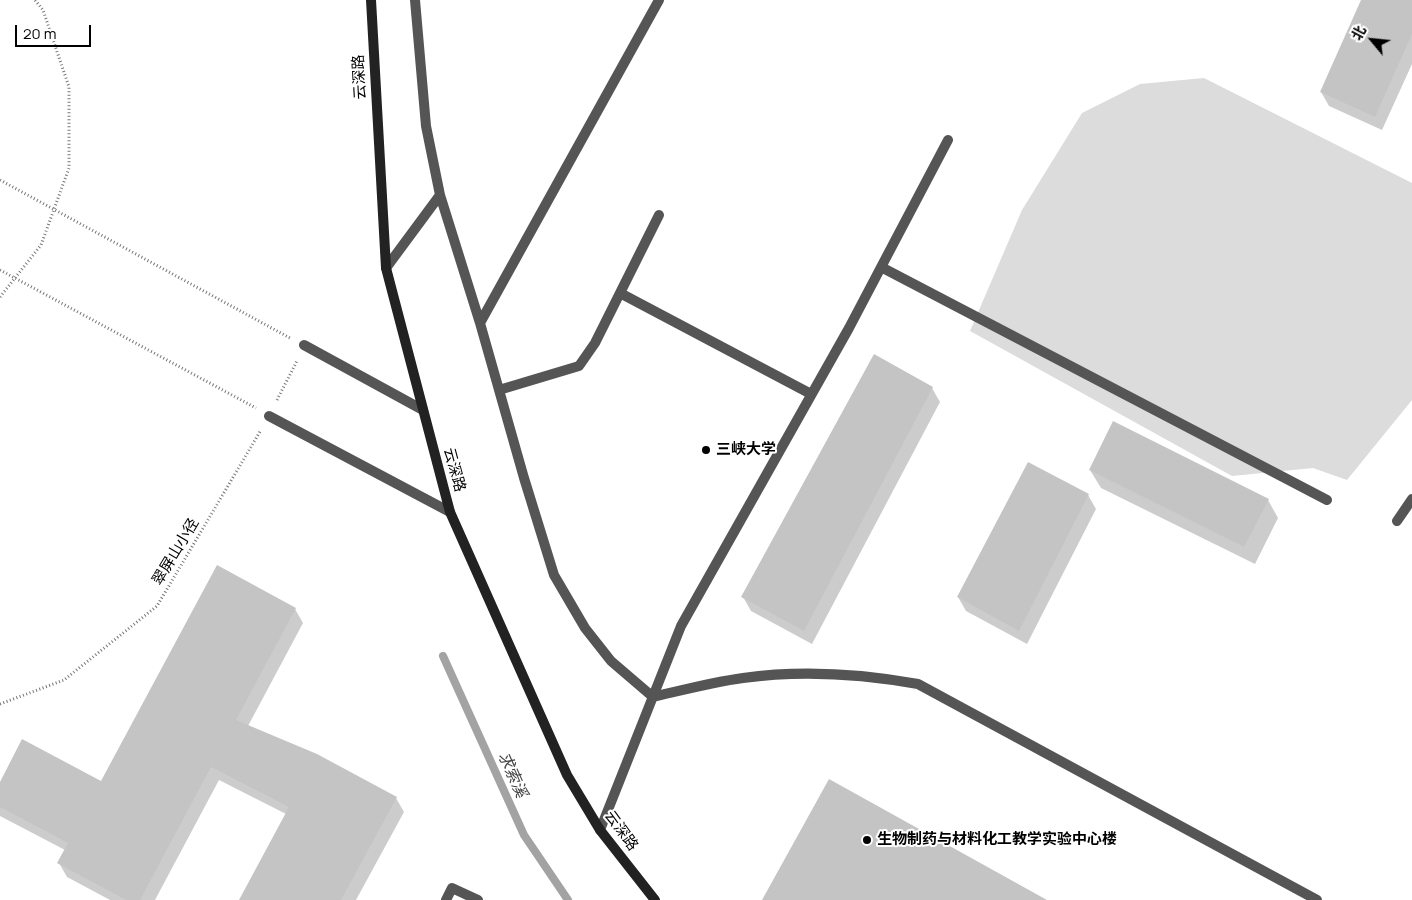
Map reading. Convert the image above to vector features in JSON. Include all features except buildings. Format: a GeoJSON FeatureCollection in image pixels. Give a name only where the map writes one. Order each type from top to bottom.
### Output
{"type":"FeatureCollection","features":[{"type":"Feature","properties":{"kind":"street","name":"云深路"},"geometry":{"type":"LineString","coordinates":[[371,0],[386,268],[450,512],[567,775],[600,830],[655,900]]}},
{"type":"Feature","properties":{"kind":"lane"},"geometry":{"type":"LineString","coordinates":[[415,0],[426,126],[440,195],[480,323],[554,575],[585,628],[611,661],[653,697]]}},
{"type":"Feature","properties":{"kind":"lane"},"geometry":{"type":"LineString","coordinates":[[480,323],[659,0]]}},
{"type":"Feature","properties":{"kind":"lane"},"geometry":{"type":"LineString","coordinates":[[600,830],[681,626],[881,267],[948,140]]}},
{"type":"Feature","properties":{"kind":"lane"},"geometry":{"type":"LineString","coordinates":[[386,268],[440,195]]}},
{"type":"Feature","properties":{"kind":"lane"},"geometry":{"type":"LineString","coordinates":[[499,390],[579,366],[595,343],[659,215]]}},
{"type":"Feature","properties":{"kind":"lane"},"geometry":{"type":"LineString","coordinates":[[881,267],[1327,500]]}},
{"type":"Feature","properties":{"kind":"lane"},"geometry":{"type":"LineString","coordinates":[[620,293],[811,394]]}},
{"type":"Feature","properties":{"kind":"lane"},"geometry":{"type":"LineString","coordinates":[[304,345],[423,410]]}},
{"type":"Feature","properties":{"kind":"lane"},"geometry":{"type":"LineString","coordinates":[[269,416],[450,512]]}},
{"type":"Feature","properties":{"kind":"lane"},"geometry":{"type":"LineString","coordinates":[[1397,521],[1412,500]]}},
{"type":"Feature","properties":{"kind":"lane"},"geometry":{"type":"LineString","coordinates":[[653,697],[743,678],[801,673],[891,679],[918,684],[1317,900]]}},
{"type":"Feature","properties":{"kind":"lane"},"geometry":{"type":"LineString","coordinates":[[446,900],[452,888],[478,900]]}},
{"type":"Feature","properties":{"kind":"path"},"geometry":{"type":"LineString","coordinates":[[0,297],[42,245],[68,168],[69,87],[43,10],[35,0]]}},
{"type":"Feature","properties":{"kind":"path"},"geometry":{"type":"LineString","coordinates":[[0,180],[304,345]]}},
{"type":"Feature","properties":{"kind":"path"},"geometry":{"type":"LineString","coordinates":[[0,270],[269,416]]}},
{"type":"Feature","properties":{"kind":"path","name":"翠屏山小径"},"geometry":{"type":"LineString","coordinates":[[0,704],[64,680],[156,606],[269,416],[304,345]]}},
{"type":"Feature","properties":{"kind":"shaded area"},"geometry":{"type":"Polygon","coordinates":[[[1204,78],[1412,183],[1412,400],[1347,480],[1313,468],[1232,476],[970,331],[1022,210],[1082,113],[1140,84],[1204,78]]]}},
{"type":"Feature","properties":{"kind":"waterway","name":"求索溪"},"geometry":{"type":"LineString","coordinates":[[443,656],[524,835],[568,900]]}},
{"type":"Feature","properties":{"kind":"place","name":"三峡大学"},"geometry":{"type":"Point","coordinates":[706,450]}},
{"type":"Feature","properties":{"kind":"place","name":"生物制药与材料化工教学实验中心楼"},"geometry":{"type":"Point","coordinates":[867,840]}}]}
